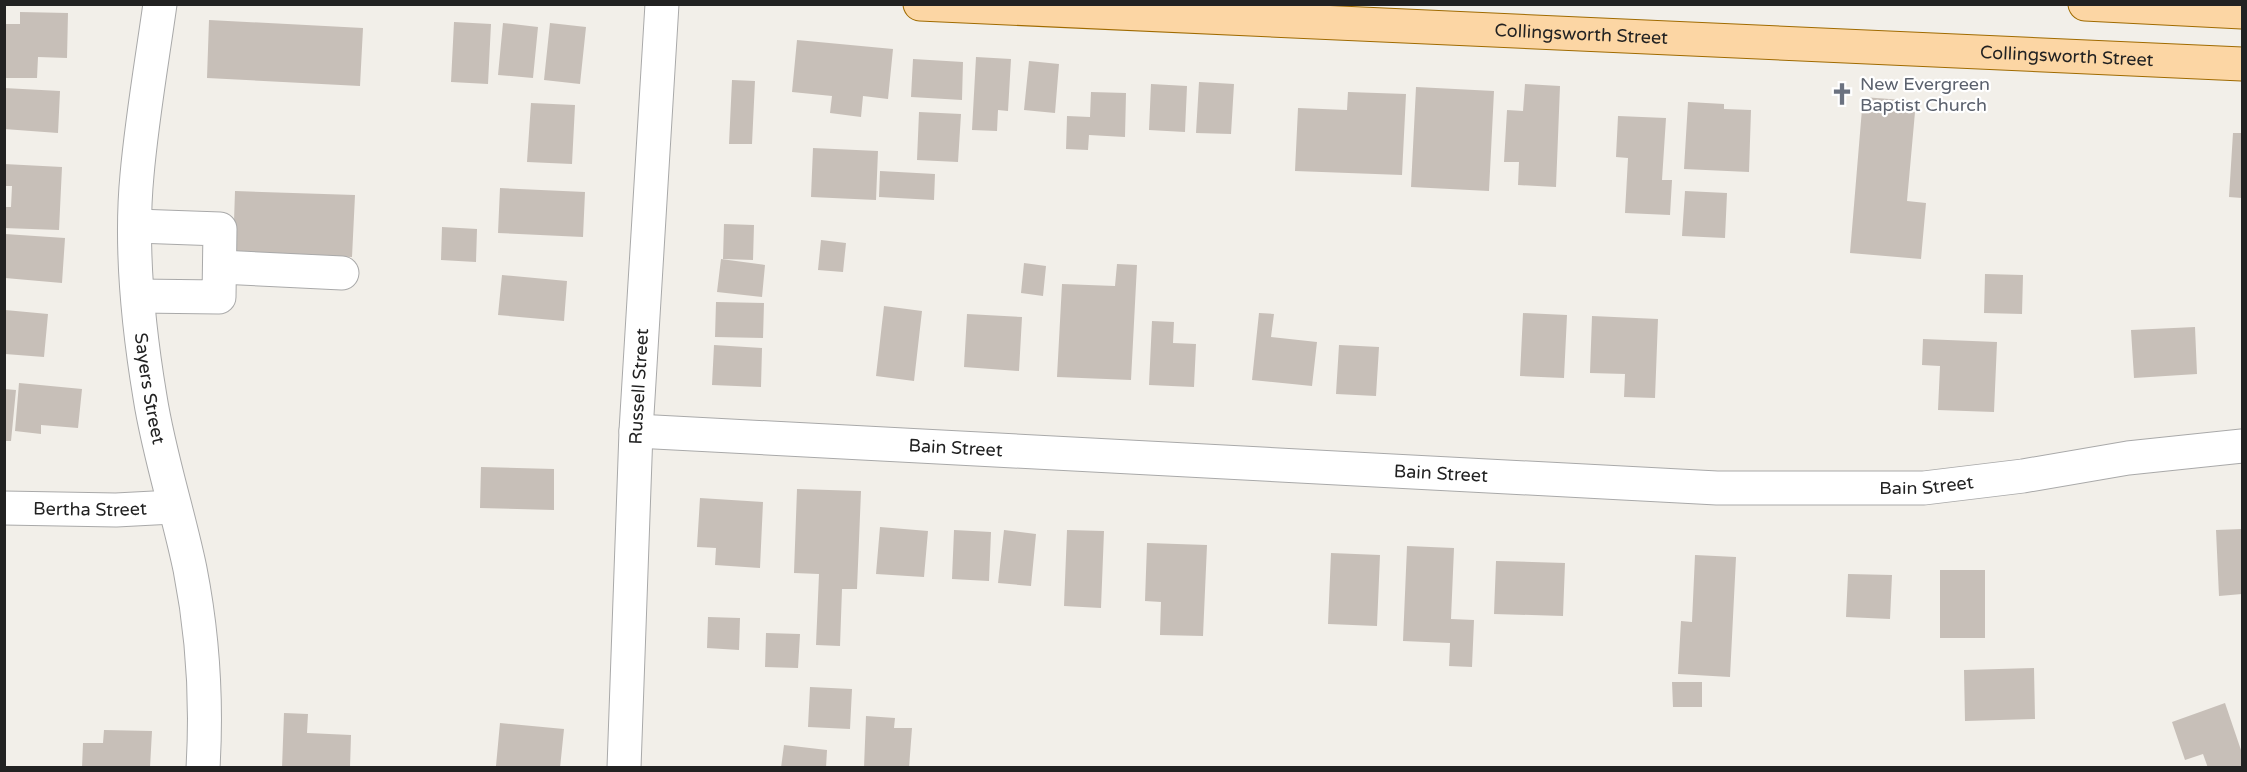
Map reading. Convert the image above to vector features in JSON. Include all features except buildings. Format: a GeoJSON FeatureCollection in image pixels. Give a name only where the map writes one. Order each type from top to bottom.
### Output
{"type":"FeatureCollection","features":[{"type":"Feature","properties":{"kind":"main road","name":"Collingsworth Street"},"geometry":{"type":"LineString","coordinates":[[920,4],[2242,64]]}},
{"type":"Feature","properties":{"kind":"main road"},"geometry":{"type":"LineString","coordinates":[[2085,4],[2242,12]]}},
{"type":"Feature","properties":{"kind":"street","name":"Sayers Street"},"geometry":{"type":"LineString","coordinates":[[160,4],[137,176],[138,296],[150,399],[200,624],[206,716],[203,768]]}},
{"type":"Feature","properties":{"kind":"street","name":"Russell Street"},"geometry":{"type":"LineString","coordinates":[[624,768],[636,431],[662,4]]}},
{"type":"Feature","properties":{"kind":"street"},"geometry":{"type":"LineString","coordinates":[[136,226],[220,229],[219,297],[138,296]]}},
{"type":"Feature","properties":{"kind":"street"},"geometry":{"type":"LineString","coordinates":[[220,267],[342,273]]}},
{"type":"Feature","properties":{"kind":"street","name":"Bain Street"},"geometry":{"type":"LineString","coordinates":[[636,431],[1718,488],[1924,488],[2023,476],[2128,459],[2242,447]]}},
{"type":"Feature","properties":{"kind":"street","name":"Bertha Street"},"geometry":{"type":"LineString","coordinates":[[4,508],[116,510],[173,507]]}},
{"type":"Feature","properties":{"kind":"place","name":"New Evergreen Baptist Church"},"geometry":{"type":"Point","coordinates":[1842,94]}}]}
